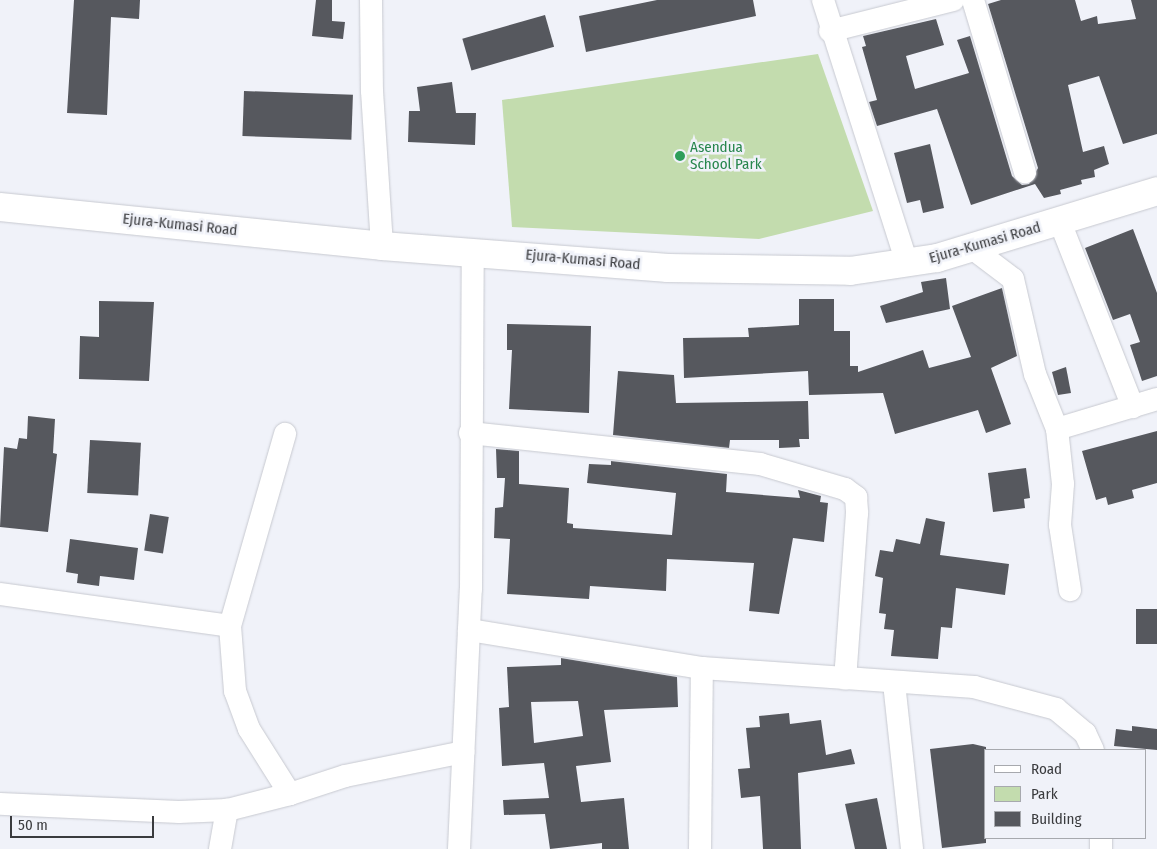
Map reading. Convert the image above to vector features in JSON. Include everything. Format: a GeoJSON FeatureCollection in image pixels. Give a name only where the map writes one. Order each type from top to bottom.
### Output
{"type":"FeatureCollection","features":[{"type":"Feature","properties":{"kind":"main road","name":"Ejura-Kumasi Road"},"geometry":{"type":"LineString","coordinates":[[0,207],[382,246],[668,268],[786,272],[907,264],[972,248],[1157,191]]}},
{"type":"Feature","properties":{"kind":"street"},"geometry":{"type":"LineString","coordinates":[[371,0],[372,91],[382,246]]}},
{"type":"Feature","properties":{"kind":"street"},"geometry":{"type":"LineString","coordinates":[[823,0],[830,31],[907,264]]}},
{"type":"Feature","properties":{"kind":"street"},"geometry":{"type":"LineString","coordinates":[[830,31],[954,0]]}},
{"type":"Feature","properties":{"kind":"street"},"geometry":{"type":"LineString","coordinates":[[973,0],[1025,172]]}},
{"type":"Feature","properties":{"kind":"street"},"geometry":{"type":"LineString","coordinates":[[1060,222],[1133,407]]}},
{"type":"Feature","properties":{"kind":"street"},"geometry":{"type":"LineString","coordinates":[[972,248],[1013,278],[1035,374],[1057,429],[1063,484],[1061,534],[1070,590]]}},
{"type":"Feature","properties":{"kind":"street"},"geometry":{"type":"LineString","coordinates":[[459,849],[469,630],[473,252]]}},
{"type":"Feature","properties":{"kind":"street"},"geometry":{"type":"LineString","coordinates":[[1057,429],[1157,399]]}},
{"type":"Feature","properties":{"kind":"street"},"geometry":{"type":"LineString","coordinates":[[470,433],[760,464],[845,489],[856,497],[857,514],[845,679]]}},
{"type":"Feature","properties":{"kind":"street"},"geometry":{"type":"LineString","coordinates":[[285,434],[230,626],[235,691],[249,728],[290,794]]}},
{"type":"Feature","properties":{"kind":"street"},"geometry":{"type":"LineString","coordinates":[[0,594],[230,626]]}},
{"type":"Feature","properties":{"kind":"street"},"geometry":{"type":"LineString","coordinates":[[469,630],[702,668],[894,683],[974,687],[1056,709],[1085,732],[1094,749]]}},
{"type":"Feature","properties":{"kind":"street"},"geometry":{"type":"LineString","coordinates":[[700,849],[702,668]]}},
{"type":"Feature","properties":{"kind":"street"},"geometry":{"type":"LineString","coordinates":[[894,683],[912,849]]}},
{"type":"Feature","properties":{"kind":"street"},"geometry":{"type":"LineString","coordinates":[[0,804],[226,810],[290,794],[386,766],[464,752]]}},
{"type":"Feature","properties":{"kind":"street"},"geometry":{"type":"LineString","coordinates":[[220,849],[226,810]]}},
{"type":"Feature","properties":{"kind":"green space","name":"Asendua School Park"},"geometry":{"type":"Polygon","coordinates":[[[818,54],[873,211],[759,239],[512,227],[502,100],[818,54]]]}},
{"type":"Feature","properties":{"kind":"building"},"geometry":{"type":"Polygon","coordinates":[[[74,0],[140,0],[139,19],[111,17],[107,115],[67,113],[74,0]]]}},
{"type":"Feature","properties":{"kind":"building"},"geometry":{"type":"Polygon","coordinates":[[[316,0],[332,0],[332,21],[345,22],[343,39],[312,36],[316,0]]]}},
{"type":"Feature","properties":{"kind":"building"},"geometry":{"type":"Polygon","coordinates":[[[657,0],[753,0],[756,16],[586,52],[579,16],[657,0]]]}},
{"type":"Feature","properties":{"kind":"building"},"geometry":{"type":"Polygon","coordinates":[[[1001,0],[1075,0],[1081,21],[1097,16],[1098,24],[1136,19],[1131,0],[1157,0],[1157,134],[1123,144],[1099,76],[1068,85],[1083,152],[1104,146],[1109,164],[1094,170],[1095,177],[1081,180],[1082,184],[1060,190],[1061,194],[1044,198],[1035,184],[971,205],[937,109],[877,126],[869,102],[877,100],[862,47],[866,46],[863,36],[936,19],[944,45],[906,56],[915,89],[969,73],[957,40],[970,36],[1012,176],[1022,185],[1029,184],[1038,168],[988,4],[1001,0]]]}},
{"type":"Feature","properties":{"kind":"building"},"geometry":{"type":"Polygon","coordinates":[[[545,15],[554,47],[471,70],[462,39],[545,15]]]}},
{"type":"Feature","properties":{"kind":"building"},"geometry":{"type":"Polygon","coordinates":[[[452,82],[456,113],[476,113],[475,145],[408,142],[409,111],[420,111],[417,87],[452,82]]]}},
{"type":"Feature","properties":{"kind":"building"},"geometry":{"type":"Polygon","coordinates":[[[244,91],[353,95],[351,140],[242,136],[244,91]]]}},
{"type":"Feature","properties":{"kind":"building"},"geometry":{"type":"Polygon","coordinates":[[[930,144],[944,208],[923,213],[920,200],[907,203],[894,153],[930,144]]]}},
{"type":"Feature","properties":{"kind":"building"},"geometry":{"type":"Polygon","coordinates":[[[1133,229],[1157,293],[1157,376],[1142,381],[1130,345],[1140,342],[1130,314],[1113,320],[1085,248],[1133,229]]]}},
{"type":"Feature","properties":{"kind":"building"},"geometry":{"type":"Polygon","coordinates":[[[946,278],[950,309],[886,323],[880,306],[923,292],[921,282],[946,278]]]}},
{"type":"Feature","properties":{"kind":"building"},"geometry":{"type":"Polygon","coordinates":[[[1002,288],[1017,356],[991,368],[1011,424],[986,433],[978,410],[895,434],[883,393],[809,395],[808,371],[684,378],[683,338],[749,337],[748,328],[799,325],[799,299],[834,299],[834,331],[850,331],[850,366],[858,366],[858,372],[923,350],[929,368],[971,357],[952,306],[1002,288]]]}},
{"type":"Feature","properties":{"kind":"building"},"geometry":{"type":"Polygon","coordinates":[[[99,301],[154,302],[149,381],[79,379],[80,336],[99,337],[99,301]]]}},
{"type":"Feature","properties":{"kind":"building"},"geometry":{"type":"Polygon","coordinates":[[[507,324],[591,326],[589,413],[509,409],[512,350],[507,350],[507,324]]]}},
{"type":"Feature","properties":{"kind":"building"},"geometry":{"type":"Polygon","coordinates":[[[1066,367],[1071,393],[1058,395],[1052,372],[1066,367]]]}},
{"type":"Feature","properties":{"kind":"building"},"geometry":{"type":"Polygon","coordinates":[[[618,371],[674,375],[676,403],[808,401],[809,439],[799,439],[800,447],[779,448],[779,440],[730,440],[729,448],[613,435],[618,371]]]}},
{"type":"Feature","properties":{"kind":"building"},"geometry":{"type":"Polygon","coordinates":[[[28,416],[55,419],[53,453],[57,454],[48,532],[0,527],[4,447],[17,449],[19,438],[27,439],[28,416]]]}},
{"type":"Feature","properties":{"kind":"building"},"geometry":{"type":"Polygon","coordinates":[[[1157,431],[1157,483],[1132,490],[1134,498],[1108,505],[1106,497],[1096,500],[1082,451],[1157,431]]]}},
{"type":"Feature","properties":{"kind":"building"},"geometry":{"type":"Polygon","coordinates":[[[90,440],[141,443],[138,496],[87,493],[90,440]]]}},
{"type":"Feature","properties":{"kind":"building"},"geometry":{"type":"Polygon","coordinates":[[[496,449],[519,451],[519,484],[569,488],[567,523],[573,524],[573,528],[672,535],[676,493],[587,483],[589,464],[611,465],[611,461],[727,474],[726,492],[800,498],[798,490],[821,496],[820,502],[828,503],[824,542],[793,538],[779,614],[749,611],[754,563],[667,559],[666,591],[590,586],[589,599],[507,594],[510,539],[494,538],[495,508],[503,507],[505,478],[497,478],[496,449]]]}},
{"type":"Feature","properties":{"kind":"building"},"geometry":{"type":"Polygon","coordinates":[[[1026,468],[1030,498],[1024,499],[1025,508],[993,512],[988,473],[1026,468]]]}},
{"type":"Feature","properties":{"kind":"building"},"geometry":{"type":"Polygon","coordinates":[[[150,514],[169,517],[163,554],[144,551],[150,514]]]}},
{"type":"Feature","properties":{"kind":"building"},"geometry":{"type":"Polygon","coordinates":[[[926,518],[945,522],[940,555],[1009,564],[1005,595],[956,588],[952,628],[941,627],[938,659],[891,656],[894,630],[884,629],[886,614],[879,613],[883,578],[875,576],[880,550],[893,552],[896,539],[920,544],[926,518]]]}},
{"type":"Feature","properties":{"kind":"building"},"geometry":{"type":"Polygon","coordinates":[[[70,539],[138,548],[134,580],[100,576],[99,586],[77,583],[78,574],[66,572],[70,539]]]}},
{"type":"Feature","properties":{"kind":"building"},"geometry":{"type":"Polygon","coordinates":[[[1136,609],[1157,609],[1157,644],[1136,644],[1136,609]]]}},
{"type":"Feature","properties":{"kind":"building"},"geometry":{"type":"Polygon","coordinates":[[[561,658],[677,677],[678,707],[604,710],[611,762],[576,766],[581,802],[624,798],[629,849],[602,849],[602,843],[550,849],[545,814],[504,815],[503,800],[549,798],[544,763],[502,766],[499,708],[509,707],[507,667],[561,665],[561,658]],[[578,701],[531,702],[534,743],[583,736],[578,701]]]}},
{"type":"Feature","properties":{"kind":"building"},"geometry":{"type":"Polygon","coordinates":[[[789,713],[790,724],[821,720],[826,755],[851,749],[855,764],[798,773],[801,849],[763,849],[760,796],[741,798],[738,769],[750,768],[746,728],[760,727],[759,716],[789,713]]]}},
{"type":"Feature","properties":{"kind":"building"},"geometry":{"type":"Polygon","coordinates":[[[1132,726],[1157,729],[1157,750],[1114,746],[1116,729],[1132,731],[1132,726]]]}},
{"type":"Feature","properties":{"kind":"building"},"geometry":{"type":"Polygon","coordinates":[[[973,744],[986,747],[984,749],[984,839],[986,839],[986,843],[942,848],[930,749],[973,744]]]}},
{"type":"Feature","properties":{"kind":"building"},"geometry":{"type":"Polygon","coordinates":[[[877,798],[887,849],[855,849],[845,804],[877,798]]]}},
{"type":"Feature","properties":{"kind":"place","name":"Asendua School Park"},"geometry":{"type":"Point","coordinates":[680,156]}}]}
